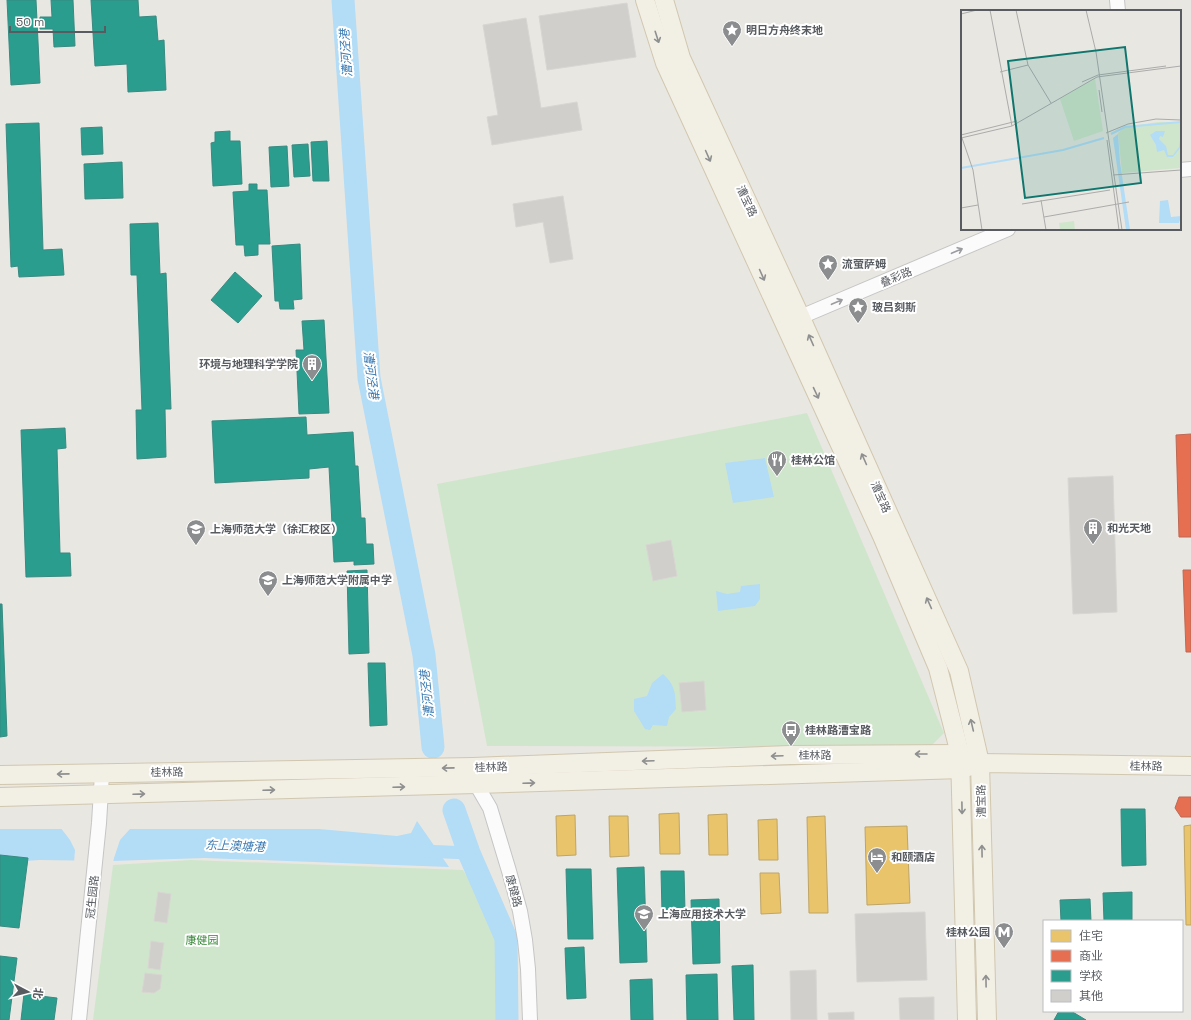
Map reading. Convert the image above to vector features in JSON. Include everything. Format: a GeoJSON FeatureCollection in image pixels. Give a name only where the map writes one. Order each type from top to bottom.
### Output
{"type":"FeatureCollection","features":[{"type":"Feature","properties":{"kind":"main road","name":"漕宝路"},"geometry":{"type":"LineString","coordinates":[[645,0],[665,63],[882,536],[938,668],[961,762],[967,1020]]}},
{"type":"Feature","properties":{"kind":"main road","name":"漕宝路"},"geometry":{"type":"LineString","coordinates":[[664,0],[681,58],[801,318],[959,671],[980,763],[986,1020]]}},
{"type":"Feature","properties":{"kind":"main road","name":"桂林路"},"geometry":{"type":"LineString","coordinates":[[0,797],[100,795],[475,776],[790,755],[980,763],[1191,766]]}},
{"type":"Feature","properties":{"kind":"main road","name":"桂林路"},"geometry":{"type":"LineString","coordinates":[[0,775],[102,774],[475,776]]}},
{"type":"Feature","properties":{"kind":"street"},"geometry":{"type":"LineString","coordinates":[[1117,0],[1118,10]]}},
{"type":"Feature","properties":{"kind":"street"},"geometry":{"type":"LineString","coordinates":[[1181,170],[1191,169]]}},
{"type":"Feature","properties":{"kind":"street","name":"叠彩路"},"geometry":{"type":"LineString","coordinates":[[784,324],[1006,230]]}},
{"type":"Feature","properties":{"kind":"street","name":"冠生园路"},"geometry":{"type":"LineString","coordinates":[[79,1020],[99,823],[102,774]]}},
{"type":"Feature","properties":{"kind":"street","name":"康健路"},"geometry":{"type":"LineString","coordinates":[[475,776],[490,808],[520,911],[525,940],[530,1020]]}},
{"type":"Feature","properties":{"kind":"green space"},"geometry":{"type":"Polygon","coordinates":[[[807,413],[944,733],[930,747],[487,746],[437,484],[807,413]]]}},
{"type":"Feature","properties":{"kind":"green space","name":"康健园"},"geometry":{"type":"Polygon","coordinates":[[[191,860],[463,870],[506,938],[507,1020],[93,1020],[113,865],[191,860]]]}},
{"type":"Feature","properties":{"kind":"water"},"geometry":{"type":"Polygon","coordinates":[[[765,458],[774,497],[733,503],[725,463],[765,458]]]}},
{"type":"Feature","properties":{"kind":"water"},"geometry":{"type":"Polygon","coordinates":[[[760,584],[760,599],[755,606],[718,611],[716,591],[727,594],[740,592],[741,586],[760,584]]]}},
{"type":"Feature","properties":{"kind":"water"},"geometry":{"type":"Polygon","coordinates":[[[663,674],[673,686],[676,709],[669,717],[667,726],[653,725],[650,730],[645,729],[634,711],[634,699],[647,696],[652,683],[663,674]]]}},
{"type":"Feature","properties":{"kind":"water"},"geometry":{"type":"Polygon","coordinates":[[[417,821],[449,867],[205,858],[111,861],[39,860],[0,863],[0,829],[319,829],[397,836],[411,833],[417,821]]]}},
{"type":"Feature","properties":{"kind":"pier"},"geometry":{"type":"Polygon","coordinates":[[[60,827],[135,827],[130,829],[120,840],[113,863],[74,863],[75,850],[70,840],[60,827]]]}},
{"type":"Feature","properties":{"kind":"building: 住宅"},"geometry":{"type":"Polygon","coordinates":[[[679,813],[680,854],[660,854],[659,814],[679,813]]]}},
{"type":"Feature","properties":{"kind":"building: 住宅"},"geometry":{"type":"Polygon","coordinates":[[[727,814],[728,855],[709,855],[708,815],[727,814]]]}},
{"type":"Feature","properties":{"kind":"building: 住宅"},"geometry":{"type":"Polygon","coordinates":[[[575,815],[576,855],[557,856],[556,816],[575,815]]]}},
{"type":"Feature","properties":{"kind":"building: 住宅"},"geometry":{"type":"Polygon","coordinates":[[[609,816],[628,816],[629,856],[610,857],[609,816]]]}},
{"type":"Feature","properties":{"kind":"building: 住宅"},"geometry":{"type":"Polygon","coordinates":[[[825,816],[828,913],[809,913],[807,817],[825,816]]]}},
{"type":"Feature","properties":{"kind":"building: 住宅"},"geometry":{"type":"Polygon","coordinates":[[[777,819],[778,860],[759,860],[758,820],[777,819]]]}},
{"type":"Feature","properties":{"kind":"building: 住宅"},"geometry":{"type":"Polygon","coordinates":[[[1191,825],[1191,925],[1186,925],[1184,826],[1191,825]]]}},
{"type":"Feature","properties":{"kind":"building: 住宅"},"geometry":{"type":"Polygon","coordinates":[[[907,826],[910,903],[867,905],[865,827],[907,826]]]}},
{"type":"Feature","properties":{"kind":"building: 住宅"},"geometry":{"type":"Polygon","coordinates":[[[760,873],[779,873],[781,913],[761,914],[760,873]]]}},
{"type":"Feature","properties":{"kind":"building: 商业"},"geometry":{"type":"Polygon","coordinates":[[[1191,434],[1191,537],[1179,537],[1176,435],[1191,434]]]}},
{"type":"Feature","properties":{"kind":"building: 商业"},"geometry":{"type":"Polygon","coordinates":[[[1183,570],[1191,570],[1191,652],[1186,652],[1183,570]]]}},
{"type":"Feature","properties":{"kind":"building: 商业"},"geometry":{"type":"Polygon","coordinates":[[[1179,797],[1191,797],[1191,817],[1181,817],[1175,808],[1179,797]]]}},
{"type":"Feature","properties":{"kind":"building: 学校"},"geometry":{"type":"Polygon","coordinates":[[[7,0],[36,0],[40,83],[11,85],[7,0]]]}},
{"type":"Feature","properties":{"kind":"building: 学校"},"geometry":{"type":"Polygon","coordinates":[[[51,0],[73,0],[75,46],[54,47],[53,29],[40,29],[40,17],[52,17],[51,0]]]}},
{"type":"Feature","properties":{"kind":"building: 学校"},"geometry":{"type":"Polygon","coordinates":[[[91,0],[138,0],[139,17],[156,16],[158,41],[164,40],[166,90],[128,92],[127,64],[95,66],[91,0]]]}},
{"type":"Feature","properties":{"kind":"building: 学校"},"geometry":{"type":"Polygon","coordinates":[[[39,123],[43,250],[62,249],[64,275],[19,277],[18,266],[11,267],[6,124],[39,123]]]}},
{"type":"Feature","properties":{"kind":"building: 学校"},"geometry":{"type":"Polygon","coordinates":[[[102,127],[103,154],[82,155],[81,128],[102,127]]]}},
{"type":"Feature","properties":{"kind":"building: 学校"},"geometry":{"type":"Polygon","coordinates":[[[230,131],[230,141],[240,141],[242,184],[213,186],[211,143],[215,142],[215,132],[230,131]]]}},
{"type":"Feature","properties":{"kind":"building: 学校"},"geometry":{"type":"Polygon","coordinates":[[[327,141],[329,181],[313,181],[311,142],[327,141]]]}},
{"type":"Feature","properties":{"kind":"building: 学校"},"geometry":{"type":"Polygon","coordinates":[[[308,144],[310,176],[294,177],[292,145],[308,144]]]}},
{"type":"Feature","properties":{"kind":"building: 学校"},"geometry":{"type":"Polygon","coordinates":[[[287,146],[289,186],[271,187],[269,147],[287,146]]]}},
{"type":"Feature","properties":{"kind":"building: 学校"},"geometry":{"type":"Polygon","coordinates":[[[122,162],[123,198],[85,199],[84,164],[122,162]]]}},
{"type":"Feature","properties":{"kind":"building: 学校"},"geometry":{"type":"Polygon","coordinates":[[[249,184],[257,184],[257,190],[267,190],[270,244],[258,244],[258,255],[245,256],[244,245],[236,245],[233,192],[249,191],[249,184]]]}},
{"type":"Feature","properties":{"kind":"building: 学校"},"geometry":{"type":"Polygon","coordinates":[[[158,223],[160,274],[166,273],[171,409],[165,409],[166,457],[137,459],[136,410],[142,410],[137,275],[131,275],[130,224],[158,223]]]}},
{"type":"Feature","properties":{"kind":"building: 学校"},"geometry":{"type":"Polygon","coordinates":[[[300,244],[302,299],[293,300],[294,309],[280,309],[279,301],[275,301],[272,246],[300,244]]]}},
{"type":"Feature","properties":{"kind":"building: 学校"},"geometry":{"type":"Polygon","coordinates":[[[235,272],[262,296],[238,323],[211,300],[235,272]]]}},
{"type":"Feature","properties":{"kind":"building: 学校","name":"环境与地理科学学院"},"geometry":{"type":"Polygon","coordinates":[[[324,320],[329,413],[299,414],[296,350],[304,350],[302,321],[324,320]]]}},
{"type":"Feature","properties":{"kind":"building: 学校"},"geometry":{"type":"Polygon","coordinates":[[[306,417],[307,435],[353,432],[355,466],[358,466],[361,518],[365,518],[366,544],[373,544],[374,564],[354,565],[354,561],[334,562],[329,467],[309,469],[309,478],[215,483],[212,421],[306,417]]]}},
{"type":"Feature","properties":{"kind":"building: 学校"},"geometry":{"type":"Polygon","coordinates":[[[65,428],[66,448],[57,449],[60,553],[70,553],[71,576],[26,577],[21,430],[65,428]]]}},
{"type":"Feature","properties":{"kind":"building: 学校"},"geometry":{"type":"Polygon","coordinates":[[[367,570],[369,653],[349,654],[347,571],[367,570]]]}},
{"type":"Feature","properties":{"kind":"building: 学校"},"geometry":{"type":"Polygon","coordinates":[[[0,604],[2,604],[7,736],[0,737],[0,604]]]}},
{"type":"Feature","properties":{"kind":"building: 学校"},"geometry":{"type":"Polygon","coordinates":[[[368,663],[385,663],[387,725],[370,726],[368,663]]]}},
{"type":"Feature","properties":{"kind":"building: 学校"},"geometry":{"type":"Polygon","coordinates":[[[1121,809],[1145,809],[1146,865],[1122,866],[1121,809]]]}},
{"type":"Feature","properties":{"kind":"building: 学校"},"geometry":{"type":"Polygon","coordinates":[[[0,855],[28,858],[19,928],[0,926],[0,855]]]}},
{"type":"Feature","properties":{"kind":"building: 学校"},"geometry":{"type":"Polygon","coordinates":[[[644,867],[647,962],[620,963],[617,868],[644,867]]]}},
{"type":"Feature","properties":{"kind":"building: 学校"},"geometry":{"type":"Polygon","coordinates":[[[566,869],[591,869],[593,939],[568,939],[566,869]]]}},
{"type":"Feature","properties":{"kind":"building: 学校"},"geometry":{"type":"Polygon","coordinates":[[[661,871],[684,871],[685,911],[662,912],[661,871]]]}},
{"type":"Feature","properties":{"kind":"building: 学校"},"geometry":{"type":"Polygon","coordinates":[[[1132,892],[1132,920],[1104,920],[1103,893],[1132,892]]]}},
{"type":"Feature","properties":{"kind":"building: 学校"},"geometry":{"type":"Polygon","coordinates":[[[719,899],[720,963],[693,964],[691,900],[719,899]]]}},
{"type":"Feature","properties":{"kind":"building: 学校"},"geometry":{"type":"Polygon","coordinates":[[[1090,899],[1091,920],[1061,920],[1060,900],[1090,899]]]}},
{"type":"Feature","properties":{"kind":"building: 学校"},"geometry":{"type":"Polygon","coordinates":[[[584,947],[586,998],[567,999],[565,948],[584,947]]]}},
{"type":"Feature","properties":{"kind":"building: 学校"},"geometry":{"type":"Polygon","coordinates":[[[0,956],[17,958],[9,1020],[0,1020],[0,956]]]}},
{"type":"Feature","properties":{"kind":"building: 学校"},"geometry":{"type":"Polygon","coordinates":[[[753,965],[754,1020],[734,1020],[732,966],[753,965]]]}},
{"type":"Feature","properties":{"kind":"building: 学校"},"geometry":{"type":"Polygon","coordinates":[[[717,974],[718,1020],[687,1020],[686,975],[717,974]]]}},
{"type":"Feature","properties":{"kind":"building: 学校"},"geometry":{"type":"Polygon","coordinates":[[[652,979],[653,1020],[631,1020],[630,980],[652,979]]]}},
{"type":"Feature","properties":{"kind":"building: 学校"},"geometry":{"type":"Polygon","coordinates":[[[24,994],[57,998],[54,1020],[21,1020],[24,994]]]}},
{"type":"Feature","properties":{"kind":"building: 学校"},"geometry":{"type":"Polygon","coordinates":[[[1058,1012],[1073,1012],[1086,1020],[1054,1020],[1058,1012]]]}},
{"type":"Feature","properties":{"kind":"building: 其他"},"geometry":{"type":"Polygon","coordinates":[[[627,3],[636,57],[547,70],[539,16],[627,3]]]}},
{"type":"Feature","properties":{"kind":"building: 其他"},"geometry":{"type":"Polygon","coordinates":[[[526,18],[541,108],[577,102],[582,130],[492,145],[487,117],[498,115],[483,25],[526,18]]]}},
{"type":"Feature","properties":{"kind":"building: 其他"},"geometry":{"type":"Polygon","coordinates":[[[563,196],[573,259],[550,263],[543,222],[516,227],[513,204],[563,196]]]}},
{"type":"Feature","properties":{"kind":"building: 其他","name":"和光天地"},"geometry":{"type":"Polygon","coordinates":[[[1113,476],[1117,612],[1073,614],[1068,478],[1113,476]]]}},
{"type":"Feature","properties":{"kind":"building: 其他"},"geometry":{"type":"Polygon","coordinates":[[[671,540],[677,576],[653,581],[646,545],[671,540]]]}},
{"type":"Feature","properties":{"kind":"building: 其他"},"geometry":{"type":"Polygon","coordinates":[[[704,681],[706,710],[682,712],[679,683],[704,681]]]}},
{"type":"Feature","properties":{"kind":"building: 其他"},"geometry":{"type":"Polygon","coordinates":[[[158,892],[171,894],[167,923],[154,921],[158,892]]]}},
{"type":"Feature","properties":{"kind":"building: 其他"},"geometry":{"type":"Polygon","coordinates":[[[925,912],[927,980],[857,982],[855,914],[925,912]]]}},
{"type":"Feature","properties":{"kind":"building: 其他"},"geometry":{"type":"Polygon","coordinates":[[[151,941],[164,943],[160,970],[148,968],[151,941]]]}},
{"type":"Feature","properties":{"kind":"building: 其他"},"geometry":{"type":"Polygon","coordinates":[[[816,970],[817,1020],[791,1020],[790,971],[816,970]]]}},
{"type":"Feature","properties":{"kind":"building: 其他"},"geometry":{"type":"Polygon","coordinates":[[[145,973],[162,975],[160,989],[154,993],[142,992],[145,973]]]}},
{"type":"Feature","properties":{"kind":"building: 其他"},"geometry":{"type":"Polygon","coordinates":[[[934,997],[934,1020],[900,1020],[899,998],[934,997]]]}},
{"type":"Feature","properties":{"kind":"building: 其他"},"geometry":{"type":"Polygon","coordinates":[[[854,1012],[854,1020],[829,1020],[828,1013],[854,1012]]]}},
{"type":"Feature","properties":{"kind":"waterway","name":"漕河泾港"},"geometry":{"type":"LineString","coordinates":[[343,0],[369,378],[424,655],[433,747]]}},
{"type":"Feature","properties":{"kind":"waterway","name":"漕河泾港"},"geometry":{"type":"LineString","coordinates":[[454,810],[469,853],[506,938],[507,1020]]}},
{"type":"Feature","properties":{"kind":"waterway","name":"东上澳塘港"},"geometry":{"type":"LineString","coordinates":[[422,851],[469,853]]}},
{"type":"Feature","properties":{"kind":"place","name":"明日方舟终末地"},"geometry":{"type":"Point","coordinates":[732,47]}},
{"type":"Feature","properties":{"kind":"place","name":"流萤萨姆"},"geometry":{"type":"Point","coordinates":[828,281]}},
{"type":"Feature","properties":{"kind":"place","name":"玻吕刻斯"},"geometry":{"type":"Point","coordinates":[858,324]}},
{"type":"Feature","properties":{"kind":"place","name":"环境与地理科学学院"},"geometry":{"type":"Point","coordinates":[312,381]}},
{"type":"Feature","properties":{"kind":"place","name":"桂林公馆"},"geometry":{"type":"Point","coordinates":[777,477]}},
{"type":"Feature","properties":{"kind":"place","name":"和光天地"},"geometry":{"type":"Point","coordinates":[1093,545]}},
{"type":"Feature","properties":{"kind":"place","name":"上海师范大学（徐汇校区）"},"geometry":{"type":"Point","coordinates":[196,546]}},
{"type":"Feature","properties":{"kind":"place","name":"上海师范大学附属中学"},"geometry":{"type":"Point","coordinates":[268,597]}},
{"type":"Feature","properties":{"kind":"place","name":"桂林路漕宝路"},"geometry":{"type":"Point","coordinates":[791,747]}},
{"type":"Feature","properties":{"kind":"place","name":"和颐酒店"},"geometry":{"type":"Point","coordinates":[877,874]}},
{"type":"Feature","properties":{"kind":"place","name":"上海应用技术大学"},"geometry":{"type":"Point","coordinates":[644,931]}},
{"type":"Feature","properties":{"kind":"place","name":"桂林公园"},"geometry":{"type":"Point","coordinates":[1004,949]}}]}
